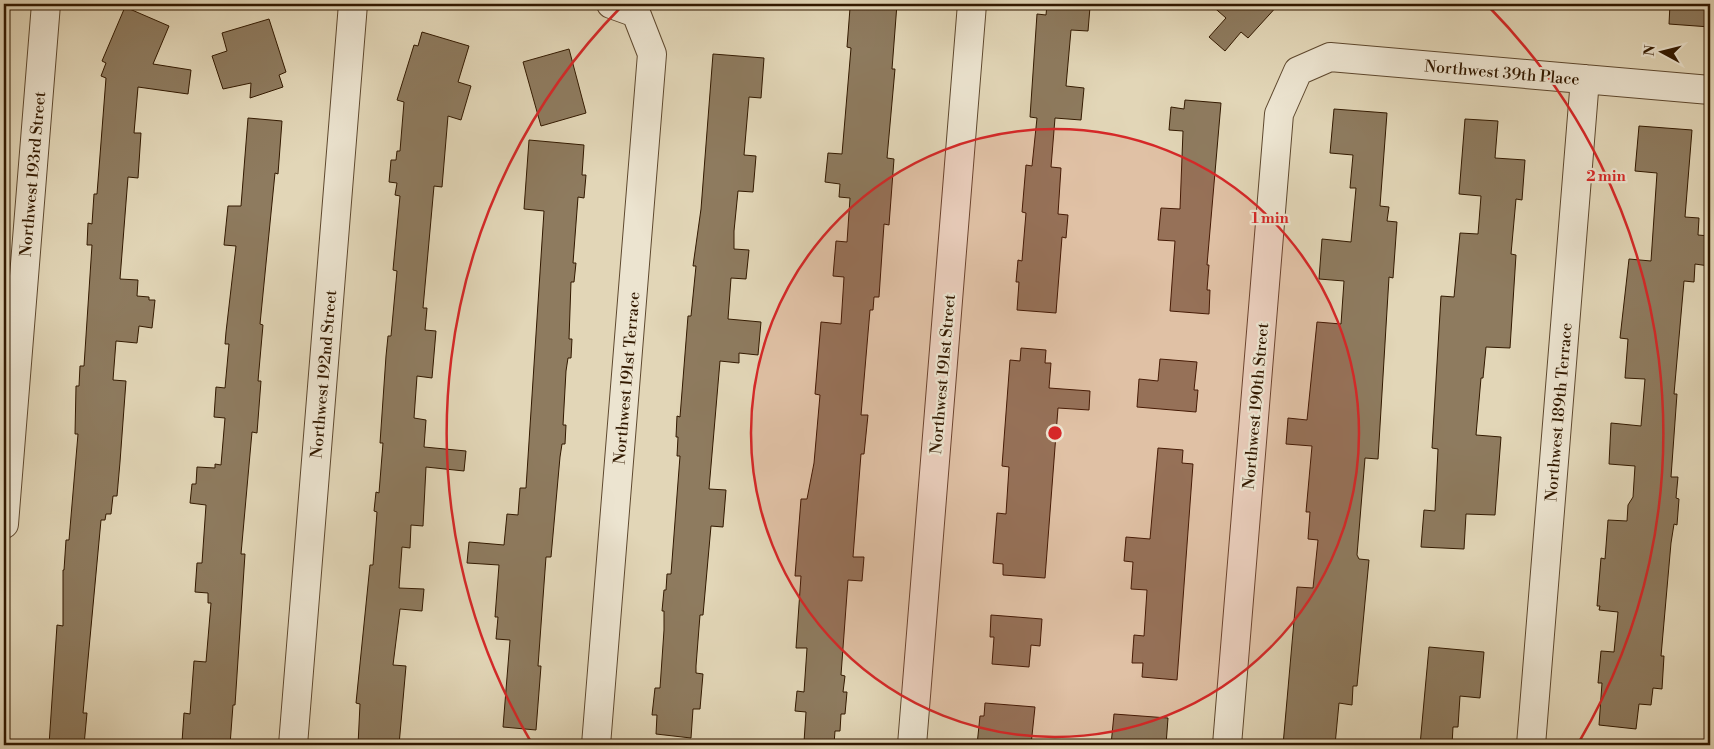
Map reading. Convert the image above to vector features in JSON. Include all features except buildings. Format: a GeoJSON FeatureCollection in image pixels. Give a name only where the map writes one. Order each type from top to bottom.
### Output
{"type":"FeatureCollection","features":[{"type":"Feature","properties":{"kind":"street","name":"Northwest 193rd Street"},"geometry":{"type":"LineString","coordinates":[[4,524],[46,4]]}},
{"type":"Feature","properties":{"kind":"street","name":"Northwest 192nd Street"},"geometry":{"type":"LineString","coordinates":[[293,745],[353,4]]}},
{"type":"Feature","properties":{"kind":"street","name":"Northwest 191st Terrace"},"geometry":{"type":"LineString","coordinates":[[596,745],[652,54],[636,13],[611,4]]}},
{"type":"Feature","properties":{"kind":"street","name":"Northwest 191st Street"},"geometry":{"type":"LineString","coordinates":[[912,745],[972,4]]}},
{"type":"Feature","properties":{"kind":"street","name":"Northwest 39th Place"},"geometry":{"type":"LineString","coordinates":[[1298,71],[1330,57],[1710,90]]}},
{"type":"Feature","properties":{"kind":"street","name":"Northwest 190th Street"},"geometry":{"type":"LineString","coordinates":[[1227,745],[1279,114],[1298,71]]}},
{"type":"Feature","properties":{"kind":"street","name":"Northwest 189th Terrace"},"geometry":{"type":"LineString","coordinates":[[1531,745],[1585,79]]}}]}
